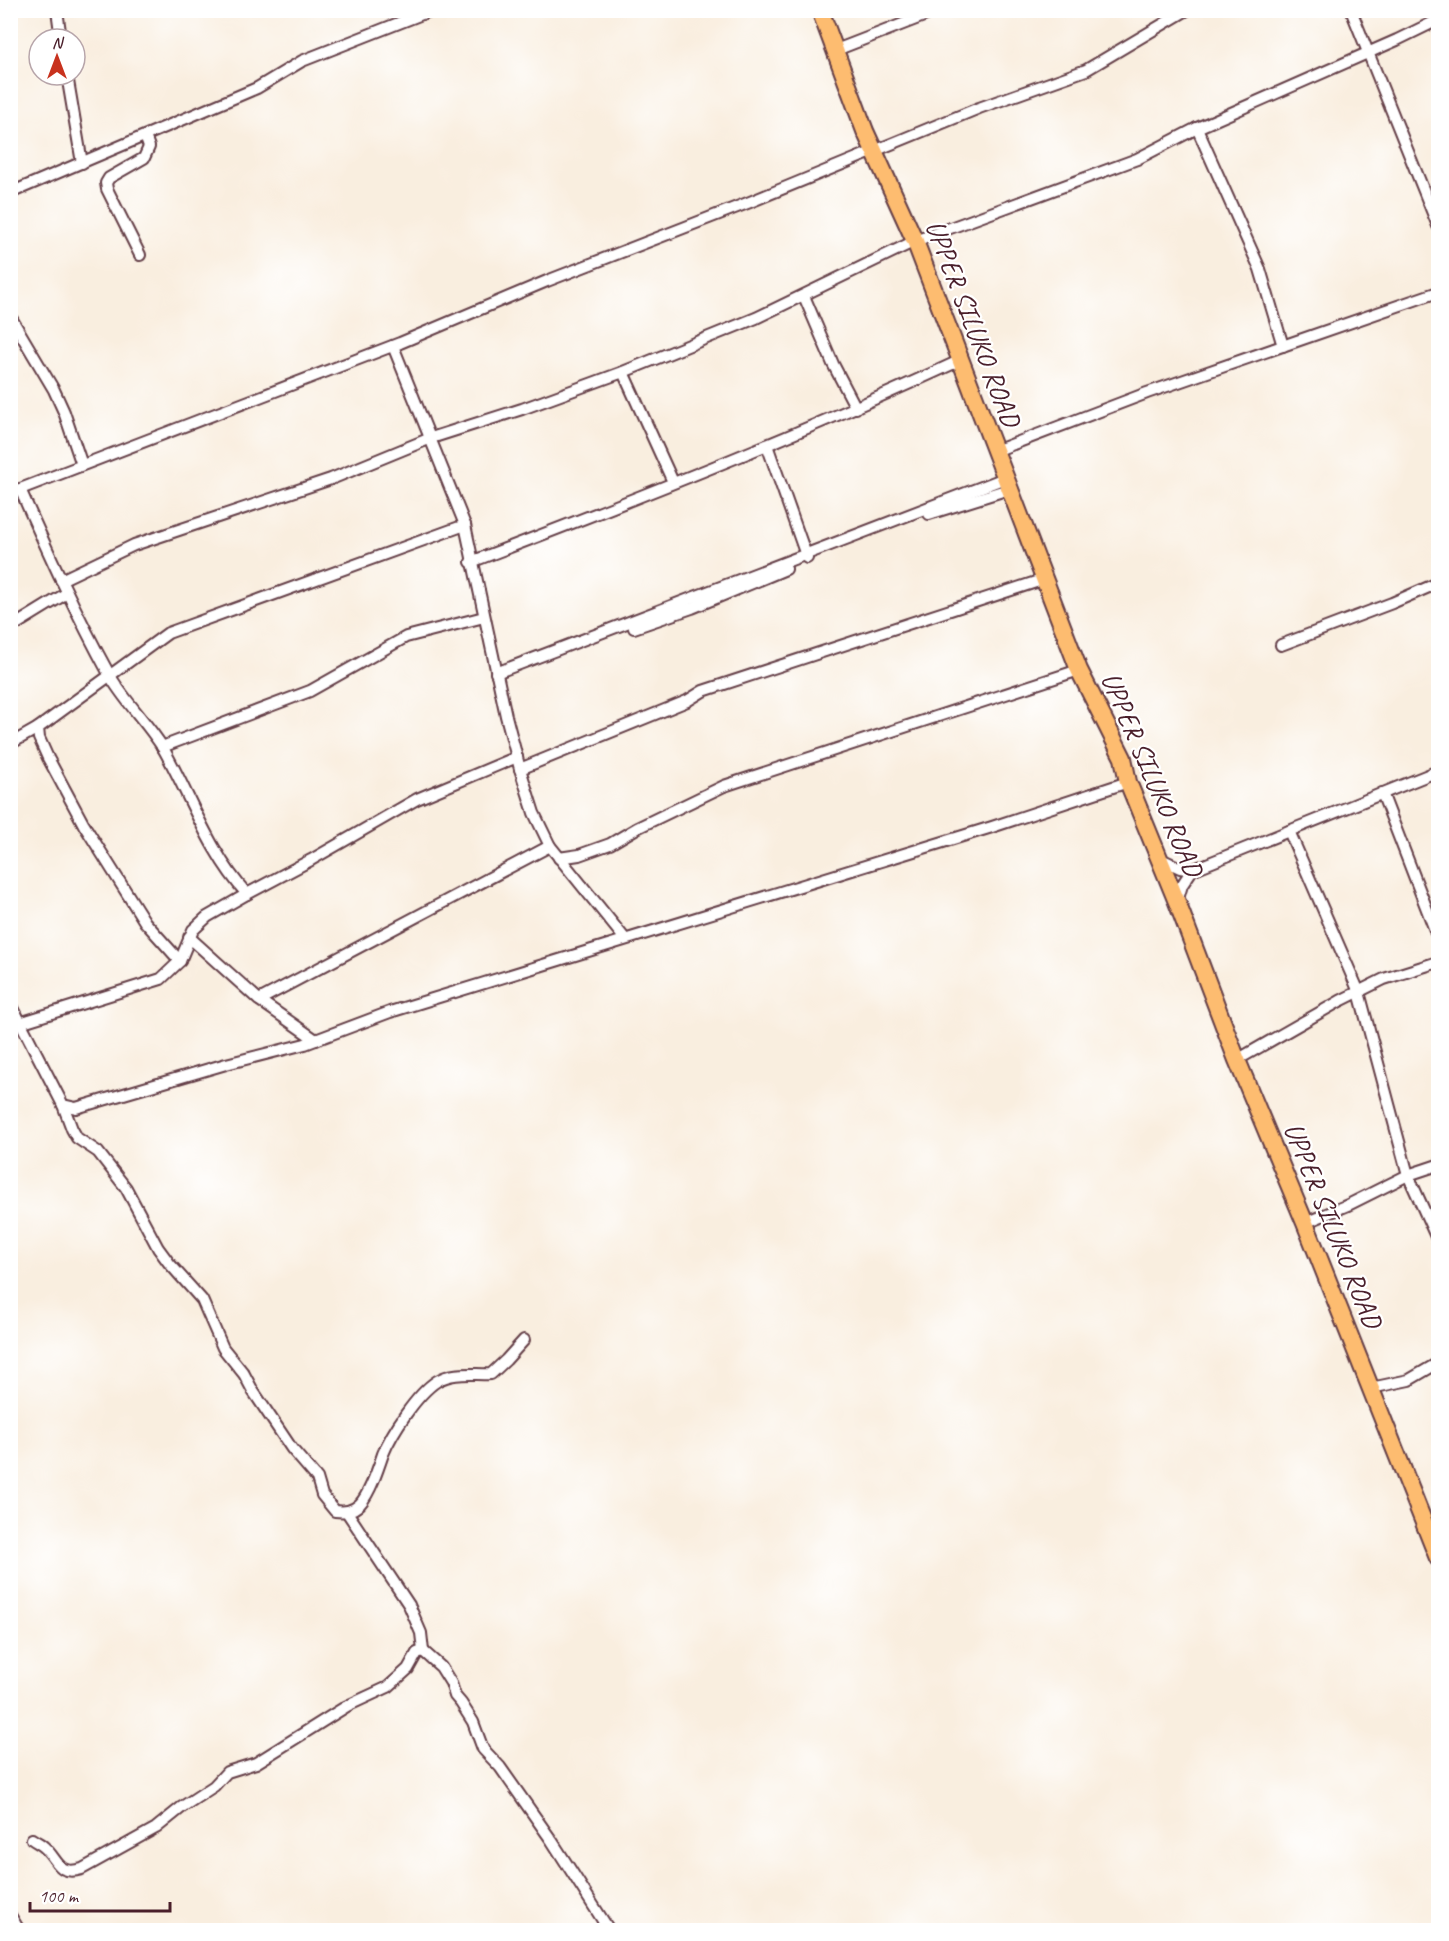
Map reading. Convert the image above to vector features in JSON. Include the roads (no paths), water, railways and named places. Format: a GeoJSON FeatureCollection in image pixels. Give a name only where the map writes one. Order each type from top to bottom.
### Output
{"type":"FeatureCollection","features":[{"type":"Feature","properties":{"kind":"main road","name":"UPPER SILUKO ROAD"},"geometry":{"type":"LineString","coordinates":[[820,10],[873,151],[915,241],[1079,670],[1123,758],[1128,782],[1178,902],[1237,1060],[1305,1223],[1438,1558]]}},
{"type":"Feature","properties":{"kind":"street"},"geometry":{"type":"LineString","coordinates":[[57,10],[59,27]]}},
{"type":"Feature","properties":{"kind":"street"},"geometry":{"type":"LineString","coordinates":[[10,194],[257,88],[302,61],[432,10]]}},
{"type":"Feature","properties":{"kind":"street"},"geometry":{"type":"LineString","coordinates":[[836,50],[939,10]]}},
{"type":"Feature","properties":{"kind":"street"},"geometry":{"type":"LineString","coordinates":[[247,894],[239,886],[207,835],[162,747],[110,676],[15,491],[393,346],[547,281],[750,202],[980,108],[1086,70],[1187,10]]}},
{"type":"Feature","properties":{"kind":"street"},"geometry":{"type":"LineString","coordinates":[[1351,10],[1438,226]]}},
{"type":"Feature","properties":{"kind":"street"},"geometry":{"type":"LineString","coordinates":[[61,580],[134,545],[331,479],[431,438],[522,409],[623,372],[756,318],[915,241],[1137,159],[1197,128],[1438,20]]}},
{"type":"Feature","properties":{"kind":"street"},"geometry":{"type":"LineString","coordinates":[[69,87],[81,163]]}},
{"type":"Feature","properties":{"kind":"street"},"geometry":{"type":"LineString","coordinates":[[1197,128],[1260,269],[1283,346]]}},
{"type":"Feature","properties":{"kind":"street"},"geometry":{"type":"LineString","coordinates":[[140,255],[106,183],[109,178],[144,158],[149,147],[145,136]]}},
{"type":"Feature","properties":{"kind":"street"},"geometry":{"type":"LineString","coordinates":[[995,451],[1148,393],[1438,292]]}},
{"type":"Feature","properties":{"kind":"street"},"geometry":{"type":"LineString","coordinates":[[804,296],[833,364],[856,408]]}},
{"type":"Feature","properties":{"kind":"street"},"geometry":{"type":"LineString","coordinates":[[10,316],[54,390],[82,465]]}},
{"type":"Feature","properties":{"kind":"street"},"geometry":{"type":"LineString","coordinates":[[393,346],[465,525],[496,673],[520,769],[534,813],[550,846],[626,939]]}},
{"type":"Feature","properties":{"kind":"street"},"geometry":{"type":"LineString","coordinates":[[471,562],[769,444],[856,408],[961,360]]}},
{"type":"Feature","properties":{"kind":"street"},"geometry":{"type":"LineString","coordinates":[[623,372],[673,482]]}},
{"type":"Feature","properties":{"kind":"street"},"geometry":{"type":"LineString","coordinates":[[769,444],[808,556]]}},
{"type":"Feature","properties":{"kind":"street"},"geometry":{"type":"LineString","coordinates":[[496,673],[1007,484]]}},
{"type":"Feature","properties":{"kind":"street"},"geometry":{"type":"LineString","coordinates":[[10,744],[38,728],[168,633],[465,525]]}},
{"type":"Feature","properties":{"kind":"street"},"geometry":{"type":"LineString","coordinates":[[634,628],[692,608],[808,556]]}},
{"type":"Feature","properties":{"kind":"street"},"geometry":{"type":"LineString","coordinates":[[520,769],[666,710],[703,691],[1045,579]]}},
{"type":"Feature","properties":{"kind":"street"},"geometry":{"type":"LineString","coordinates":[[1281,645],[1438,583]]}},
{"type":"Feature","properties":{"kind":"street"},"geometry":{"type":"LineString","coordinates":[[10,628],[67,592]]}},
{"type":"Feature","properties":{"kind":"street"},"geometry":{"type":"LineString","coordinates":[[162,747],[310,691],[406,637],[484,617]]}},
{"type":"Feature","properties":{"kind":"street"},"geometry":{"type":"LineString","coordinates":[[559,858],[579,855],[610,844],[637,828],[724,786],[1079,670]]}},
{"type":"Feature","properties":{"kind":"street"},"geometry":{"type":"LineString","coordinates":[[38,728],[39,738],[48,758],[84,825],[145,922],[180,961]]}},
{"type":"Feature","properties":{"kind":"street"},"geometry":{"type":"LineString","coordinates":[[15,1024],[161,979],[180,961],[193,930],[207,917],[417,799],[517,757]]}},
{"type":"Feature","properties":{"kind":"street"},"geometry":{"type":"LineString","coordinates":[[1159,858],[1180,868],[1192,870],[1438,771]]}},
{"type":"Feature","properties":{"kind":"street"},"geometry":{"type":"LineString","coordinates":[[63,1106],[76,1108],[316,1040],[390,1012],[981,830],[1128,782]]}},
{"type":"Feature","properties":{"kind":"street"},"geometry":{"type":"LineString","coordinates":[[1382,793],[1438,938]]}},
{"type":"Feature","properties":{"kind":"street"},"geometry":{"type":"LineString","coordinates":[[1289,831],[1359,992],[1407,1175],[1438,1241]]}},
{"type":"Feature","properties":{"kind":"street"},"geometry":{"type":"LineString","coordinates":[[259,1000],[550,846]]}},
{"type":"Feature","properties":{"kind":"street"},"geometry":{"type":"LineString","coordinates":[[1178,902],[1182,885],[1192,870]]}},
{"type":"Feature","properties":{"kind":"street"},"geometry":{"type":"LineString","coordinates":[[189,938],[259,1000],[316,1040]]}},
{"type":"Feature","properties":{"kind":"street"},"geometry":{"type":"LineString","coordinates":[[1237,1060],[1384,979],[1438,962]]}},
{"type":"Feature","properties":{"kind":"street"},"geometry":{"type":"LineString","coordinates":[[10,1002],[15,1024],[63,1106],[77,1138],[98,1152],[126,1188],[158,1248],[202,1300],[224,1348],[244,1374],[291,1449],[317,1478],[322,1495],[335,1511],[347,1512],[360,1504],[392,1434],[424,1391],[439,1380],[459,1374],[491,1374],[524,1340]]}},
{"type":"Feature","properties":{"kind":"street"},"geometry":{"type":"LineString","coordinates":[[1305,1223],[1348,1205],[1407,1175],[1438,1165]]}},
{"type":"Feature","properties":{"kind":"street"},"geometry":{"type":"LineString","coordinates":[[1371,1388],[1409,1380],[1438,1362]]}},
{"type":"Feature","properties":{"kind":"street"},"geometry":{"type":"LineString","coordinates":[[347,1512],[409,1605],[421,1633],[423,1651]]}},
{"type":"Feature","properties":{"kind":"street"},"geometry":{"type":"LineString","coordinates":[[32,1839],[45,1848],[64,1870],[71,1872],[82,1869],[156,1828],[214,1786],[226,1772],[256,1763],[347,1706],[388,1688],[408,1669],[417,1653],[423,1651],[441,1667],[451,1683],[455,1696],[472,1722],[483,1749],[500,1767],[552,1841],[609,1930]]}},
{"type":"Feature","properties":{"kind":"street"},"geometry":{"type":"LineString","coordinates":[[10,1915],[19,1930]]}}]}
